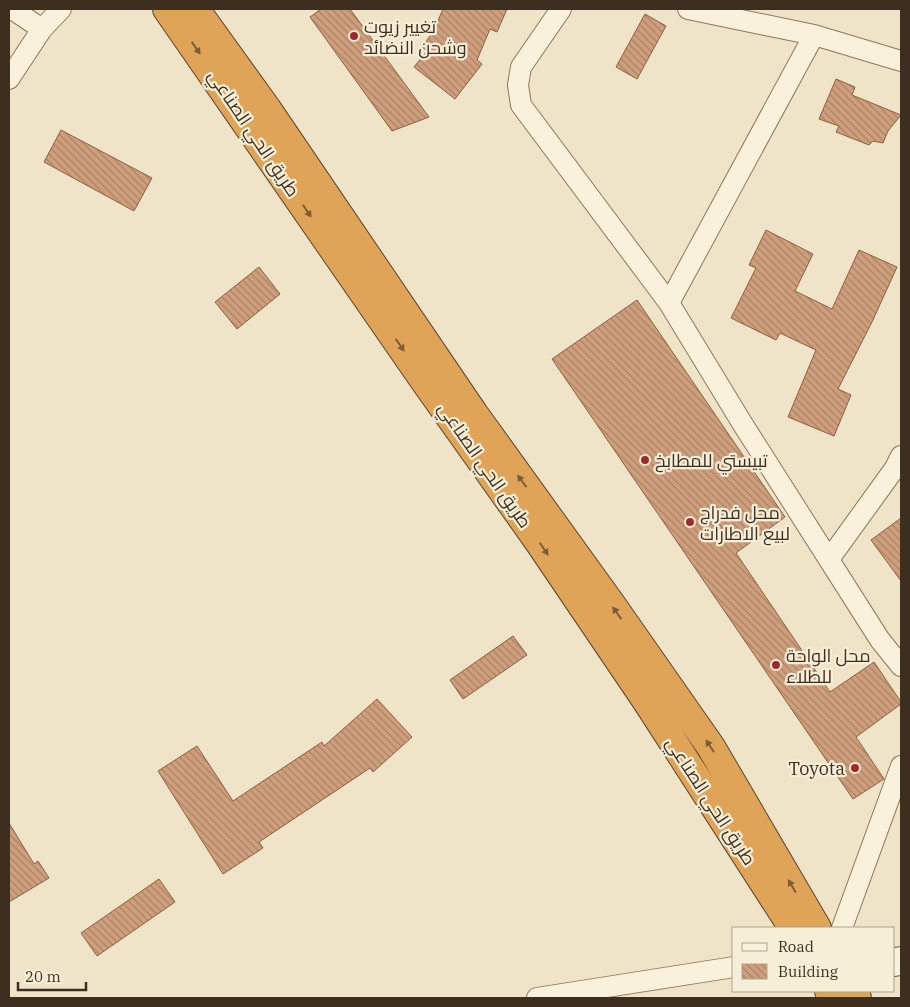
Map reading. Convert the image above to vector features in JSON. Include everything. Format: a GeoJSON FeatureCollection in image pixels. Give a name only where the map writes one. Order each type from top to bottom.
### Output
{"type":"FeatureCollection","features":[{"type":"Feature","properties":{"kind":"highway","name":"طريق الحي الصناعي"},"geometry":{"type":"LineString","coordinates":[[167,9],[539,542],[648,703],[792,927]]}},
{"type":"Feature","properties":{"kind":"highway","name":"طريق الحي الصناعي"},"geometry":{"type":"LineString","coordinates":[[195,9],[273,117],[474,414],[711,747],[816,927]]}},
{"type":"Feature","properties":{"kind":"street"},"geometry":{"type":"LineString","coordinates":[[12,9],[42,29]]}},
{"type":"Feature","properties":{"kind":"street"},"geometry":{"type":"LineString","coordinates":[[9,79],[42,29],[61,9]]}},
{"type":"Feature","properties":{"kind":"street"},"geometry":{"type":"LineString","coordinates":[[561,9],[521,67],[518,85],[521,104],[669,303],[742,423],[830,558],[880,640],[901,666]]}},
{"type":"Feature","properties":{"kind":"street"},"geometry":{"type":"LineString","coordinates":[[688,9],[814,35],[901,61]]}},
{"type":"Feature","properties":{"kind":"street"},"geometry":{"type":"LineString","coordinates":[[669,303],[814,35]]}},
{"type":"Feature","properties":{"kind":"street"},"geometry":{"type":"LineString","coordinates":[[830,558],[895,468],[901,456]]}},
{"type":"Feature","properties":{"kind":"street"},"geometry":{"type":"LineString","coordinates":[[842,927],[901,766]]}},
{"type":"Feature","properties":{"kind":"street"},"geometry":{"type":"LineString","coordinates":[[537,998],[732,967]]}},
{"type":"Feature","properties":{"kind":"building"},"geometry":{"type":"Polygon","coordinates":[[[321,9],[350,9],[429,117],[392,131],[310,17],[321,9]]]}},
{"type":"Feature","properties":{"kind":"building"},"geometry":{"type":"Polygon","coordinates":[[[443,9],[507,9],[497,32],[490,29],[477,60],[482,64],[455,99],[414,67],[427,51],[422,47],[433,32],[443,9]]]}},
{"type":"Feature","properties":{"kind":"building"},"geometry":{"type":"Polygon","coordinates":[[[645,14],[666,26],[637,79],[616,67],[645,14]]]}},
{"type":"Feature","properties":{"kind":"building"},"geometry":{"type":"Polygon","coordinates":[[[836,79],[855,87],[852,95],[901,115],[888,131],[883,143],[873,141],[869,145],[836,132],[839,126],[819,119],[836,79]]]}},
{"type":"Feature","properties":{"kind":"building"},"geometry":{"type":"Polygon","coordinates":[[[61,130],[152,178],[134,211],[44,162],[61,130]]]}},
{"type":"Feature","properties":{"kind":"building"},"geometry":{"type":"Polygon","coordinates":[[[766,230],[813,254],[795,291],[832,309],[859,250],[897,267],[838,389],[851,395],[834,436],[788,417],[816,350],[780,333],[776,340],[731,318],[756,268],[749,265],[766,230]]]}},
{"type":"Feature","properties":{"kind":"building"},"geometry":{"type":"Polygon","coordinates":[[[259,267],[280,294],[237,329],[215,302],[259,267]]]}},
{"type":"Feature","properties":{"kind":"building"},"geometry":{"type":"Polygon","coordinates":[[[637,300],[785,517],[736,553],[830,692],[874,662],[901,702],[901,704],[856,737],[884,779],[853,799],[552,359],[637,300]]]}},
{"type":"Feature","properties":{"kind":"building"},"geometry":{"type":"Polygon","coordinates":[[[901,518],[901,581],[871,540],[901,518]]]}},
{"type":"Feature","properties":{"kind":"building"},"geometry":{"type":"Polygon","coordinates":[[[513,636],[527,655],[463,699],[450,680],[513,636]]]}},
{"type":"Feature","properties":{"kind":"building"},"geometry":{"type":"Polygon","coordinates":[[[377,699],[412,737],[373,772],[370,768],[259,842],[263,848],[223,874],[158,771],[197,746],[233,801],[322,742],[324,746],[377,699]]]}},
{"type":"Feature","properties":{"kind":"building"},"geometry":{"type":"Polygon","coordinates":[[[9,823],[34,864],[38,861],[49,878],[9,902],[9,823]]]}},
{"type":"Feature","properties":{"kind":"building"},"geometry":{"type":"Polygon","coordinates":[[[159,879],[175,902],[97,956],[81,933],[159,879]]]}},
{"type":"Feature","properties":{"kind":"place","name":"تغيير زيوت وشحن النضائد"},"geometry":{"type":"Point","coordinates":[354,36]}},
{"type":"Feature","properties":{"kind":"place","name":"تبيستي للمطابخ"},"geometry":{"type":"Point","coordinates":[645,460]}},
{"type":"Feature","properties":{"kind":"place","name":"محل فدراج لبيع الاطارات"},"geometry":{"type":"Point","coordinates":[690,522]}},
{"type":"Feature","properties":{"kind":"place","name":"محل الواحة للطلاء"},"geometry":{"type":"Point","coordinates":[776,665]}},
{"type":"Feature","properties":{"kind":"place","name":"Toyota"},"geometry":{"type":"Point","coordinates":[855,768]}}]}
